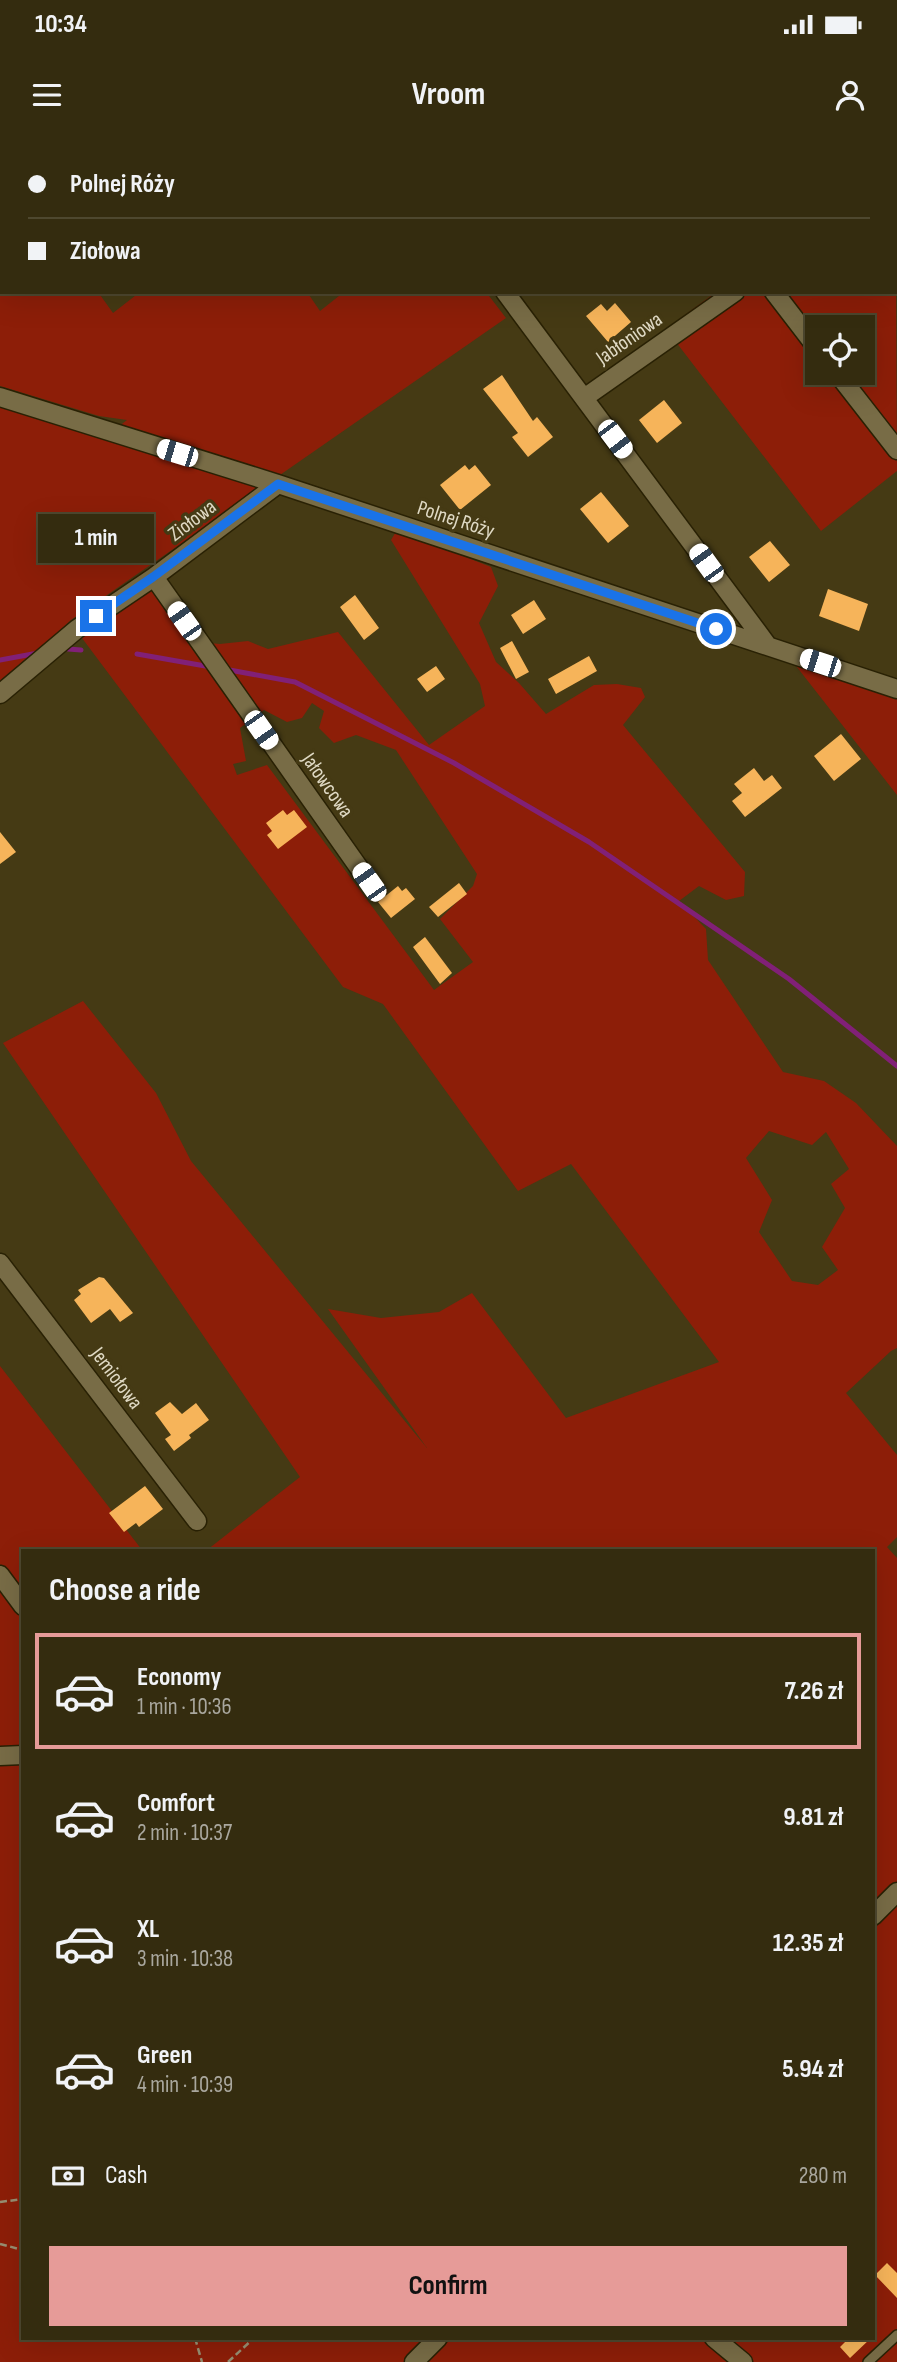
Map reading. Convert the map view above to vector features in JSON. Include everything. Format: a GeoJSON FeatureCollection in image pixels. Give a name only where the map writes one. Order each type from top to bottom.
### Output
{"type":"FeatureCollection","features":[{"type":"Feature","properties":{"kind":"street"},"geometry":{"type":"LineString","coordinates":[[506,294],[768,646]]}},
{"type":"Feature","properties":{"kind":"street","name":"Jabłoniowa"},"geometry":{"type":"LineString","coordinates":[[584,398],[732,294]]}},
{"type":"Feature","properties":{"kind":"street"},"geometry":{"type":"LineString","coordinates":[[776,294],[805,332]]}},
{"type":"Feature","properties":{"kind":"street"},"geometry":{"type":"LineString","coordinates":[[846,385],[897,450]]}},
{"type":"Feature","properties":{"kind":"street","name":"Polnej Róży"},"geometry":{"type":"LineString","coordinates":[[0,397],[278,484],[897,689]]}},
{"type":"Feature","properties":{"kind":"street","name":"Ziołowa"},"geometry":{"type":"LineString","coordinates":[[0,694],[77,629],[153,577],[278,484]]}},
{"type":"Feature","properties":{"kind":"street","name":"Jałowcowa"},"geometry":{"type":"LineString","coordinates":[[153,577],[369,882]]}},
{"type":"Feature","properties":{"kind":"street","name":"Jemiołowa"},"geometry":{"type":"LineString","coordinates":[[0,1263],[197,1521]]}},
{"type":"Feature","properties":{"kind":"street"},"geometry":{"type":"LineString","coordinates":[[0,1576],[21,1603]]}},
{"type":"Feature","properties":{"kind":"street"},"geometry":{"type":"LineString","coordinates":[[0,1756],[21,1755]]}},
{"type":"Feature","properties":{"kind":"street"},"geometry":{"type":"LineString","coordinates":[[875,1914],[897,1892]]}},
{"type":"Feature","properties":{"kind":"street"},"geometry":{"type":"LineString","coordinates":[[414,2362],[436,2340]]}},
{"type":"Feature","properties":{"kind":"street"},"geometry":{"type":"LineString","coordinates":[[716,2340],[743,2362]]}},
{"type":"Feature","properties":{"kind":"lane"},"geometry":{"type":"LineString","coordinates":[[868,2362],[897,2335]]}},
{"type":"Feature","properties":{"kind":"path"},"geometry":{"type":"LineString","coordinates":[[0,2202],[21,2199]]}},
{"type":"Feature","properties":{"kind":"path"},"geometry":{"type":"LineString","coordinates":[[0,2244],[21,2249]]}},
{"type":"Feature","properties":{"kind":"path"},"geometry":{"type":"LineString","coordinates":[[196,2340],[202,2362]]}},
{"type":"Feature","properties":{"kind":"path"},"geometry":{"type":"LineString","coordinates":[[229,2362],[252,2340]]}},
{"type":"Feature","properties":{"kind":"shaded area"},"geometry":{"type":"Polygon","coordinates":[[[0,294],[99,294],[113,313],[137,294],[308,294],[320,311],[341,294],[488,294],[506,318],[71,620],[0,685],[0,406],[104,438],[127,420],[99,416],[0,386],[0,294]]]}},
{"type":"Feature","properties":{"kind":"shaded area"},"geometry":{"type":"Polygon","coordinates":[[[713,294],[896,294],[897,471],[821,531],[666,329],[713,294]]]}},
{"type":"Feature","properties":{"kind":"shaded area"},"geometry":{"type":"Polygon","coordinates":[[[397,530],[491,567],[498,586],[479,623],[496,662],[546,714],[594,685],[617,684],[641,688],[645,697],[623,725],[745,872],[744,896],[726,900],[699,886],[679,901],[706,929],[708,960],[783,1072],[824,1081],[856,1103],[897,1146],[897,1348],[846,1393],[897,1455],[897,1537],[887,1547],[897,1558],[897,2362],[0,2362],[0,1366],[141,1549],[21,1549],[21,2340],[875,2340],[875,1549],[208,1549],[300,1477],[3,1043],[83,1001],[156,1093],[191,1161],[427,1448],[328,1309],[381,1318],[439,1312],[472,1293],[566,1418],[719,1362],[571,1164],[518,1191],[383,1004],[343,987],[79,634],[152,587],[187,641],[220,644],[248,641],[268,649],[338,632],[429,745],[485,706],[480,684],[391,540],[397,530]],[[312,703],[302,718],[287,722],[264,710],[240,728],[246,761],[233,764],[237,775],[267,765],[434,990],[473,962],[440,919],[473,886],[477,874],[396,750],[356,735],[334,743],[319,728],[324,711],[312,703]],[[769,1131],[746,1158],[772,1200],[759,1232],[792,1281],[818,1285],[838,1270],[822,1247],[845,1208],[831,1184],[849,1169],[826,1132],[812,1145],[769,1131]]]}},
{"type":"Feature","properties":{"kind":"shaded area"},"geometry":{"type":"Polygon","coordinates":[[[793,662],[897,699],[897,795],[793,662]]]}},
{"type":"Feature","properties":{"kind":"building"},"geometry":{"type":"Polygon","coordinates":[[[615,303],[631,322],[608,342],[586,316],[601,304],[607,311],[615,303]]]}},
{"type":"Feature","properties":{"kind":"building"},"geometry":{"type":"Polygon","coordinates":[[[502,375],[533,421],[537,417],[553,437],[528,457],[512,437],[518,433],[483,389],[502,375]]]}},
{"type":"Feature","properties":{"kind":"building"},"geometry":{"type":"Polygon","coordinates":[[[664,400],[682,423],[657,443],[639,420],[664,400]]]}},
{"type":"Feature","properties":{"kind":"building"},"geometry":{"type":"Polygon","coordinates":[[[465,465],[469,470],[475,465],[491,485],[460,510],[440,485],[465,465]]]}},
{"type":"Feature","properties":{"kind":"building"},"geometry":{"type":"Polygon","coordinates":[[[601,492],[629,526],[608,543],[580,509],[601,492]]]}},
{"type":"Feature","properties":{"kind":"building"},"geometry":{"type":"Polygon","coordinates":[[[770,541],[790,565],[769,582],[749,557],[770,541]]]}},
{"type":"Feature","properties":{"kind":"building"},"geometry":{"type":"Polygon","coordinates":[[[828,589],[868,604],[859,631],[819,616],[828,589]]]}},
{"type":"Feature","properties":{"kind":"building"},"geometry":{"type":"Polygon","coordinates":[[[355,595],[379,628],[364,640],[340,607],[355,595]]]}},
{"type":"Feature","properties":{"kind":"building"},"geometry":{"type":"Polygon","coordinates":[[[534,600],[546,619],[523,634],[511,615],[534,600]]]}},
{"type":"Feature","properties":{"kind":"building"},"geometry":{"type":"Polygon","coordinates":[[[512,641],[529,672],[516,679],[500,648],[512,641]]]}},
{"type":"Feature","properties":{"kind":"building"},"geometry":{"type":"Polygon","coordinates":[[[589,656],[597,671],[556,694],[548,679],[589,656]]]}},
{"type":"Feature","properties":{"kind":"building"},"geometry":{"type":"Polygon","coordinates":[[[436,666],[445,679],[427,692],[417,679],[436,666]]]}},
{"type":"Feature","properties":{"kind":"building"},"geometry":{"type":"Polygon","coordinates":[[[841,734],[861,759],[834,781],[814,756],[841,734]]]}},
{"type":"Feature","properties":{"kind":"building"},"geometry":{"type":"Polygon","coordinates":[[[754,768],[764,781],[772,775],[782,788],[745,817],[732,801],[742,793],[734,784],[754,768]]]}},
{"type":"Feature","properties":{"kind":"building"},"geometry":{"type":"Polygon","coordinates":[[[283,810],[287,815],[294,810],[307,827],[278,849],[267,835],[272,831],[266,823],[283,810]]]}},
{"type":"Feature","properties":{"kind":"building"},"geometry":{"type":"Polygon","coordinates":[[[0,832],[16,852],[0,864],[0,832]]]}},
{"type":"Feature","properties":{"kind":"building"},"geometry":{"type":"Polygon","coordinates":[[[459,883],[467,894],[438,917],[429,907],[459,883]]]}},
{"type":"Feature","properties":{"kind":"building"},"geometry":{"type":"Polygon","coordinates":[[[398,886],[402,891],[406,888],[415,899],[391,918],[378,902],[398,886]]]}},
{"type":"Feature","properties":{"kind":"building"},"geometry":{"type":"Polygon","coordinates":[[[425,937],[452,973],[440,984],[413,947],[425,937]]]}},
{"type":"Feature","properties":{"kind":"building"},"geometry":{"type":"Polygon","coordinates":[[[99,1277],[104,1278],[133,1313],[120,1322],[110,1309],[91,1323],[74,1300],[81,1294],[78,1290],[99,1277]]]}},
{"type":"Feature","properties":{"kind":"building"},"geometry":{"type":"Polygon","coordinates":[[[170,1402],[182,1414],[196,1403],[209,1420],[174,1451],[165,1439],[171,1435],[155,1413],[170,1402]]]}},
{"type":"Feature","properties":{"kind":"building"},"geometry":{"type":"Polygon","coordinates":[[[145,1486],[163,1509],[139,1527],[136,1523],[124,1532],[109,1513],[145,1486]]]}},
{"type":"Feature","properties":{"kind":"building"},"geometry":{"type":"Polygon","coordinates":[[[887,2263],[897,2273],[897,2298],[875,2275],[887,2263]]]}},
{"type":"Feature","properties":{"kind":"building"},"geometry":{"type":"Polygon","coordinates":[[[847,2340],[869,2340],[850,2358],[840,2347],[847,2340]]]}},
{"type":"Feature","properties":{"kind":"waterway"},"geometry":{"type":"LineString","coordinates":[[68,649],[81,650]]}},
{"type":"Feature","properties":{"kind":"waterway"},"geometry":{"type":"LineString","coordinates":[[0,660],[38,653]]}},
{"type":"Feature","properties":{"kind":"waterway"},"geometry":{"type":"LineString","coordinates":[[137,654],[211,667]]}},
{"type":"Feature","properties":{"kind":"waterway"},"geometry":{"type":"LineString","coordinates":[[224,669],[295,682],[454,763],[589,842],[789,979],[897,1066]]}},
{"type":"Feature","properties":{"kind":"route"},"geometry":{"type":"LineString","coordinates":[[96,616],[278,484],[716,629]]}}]}
